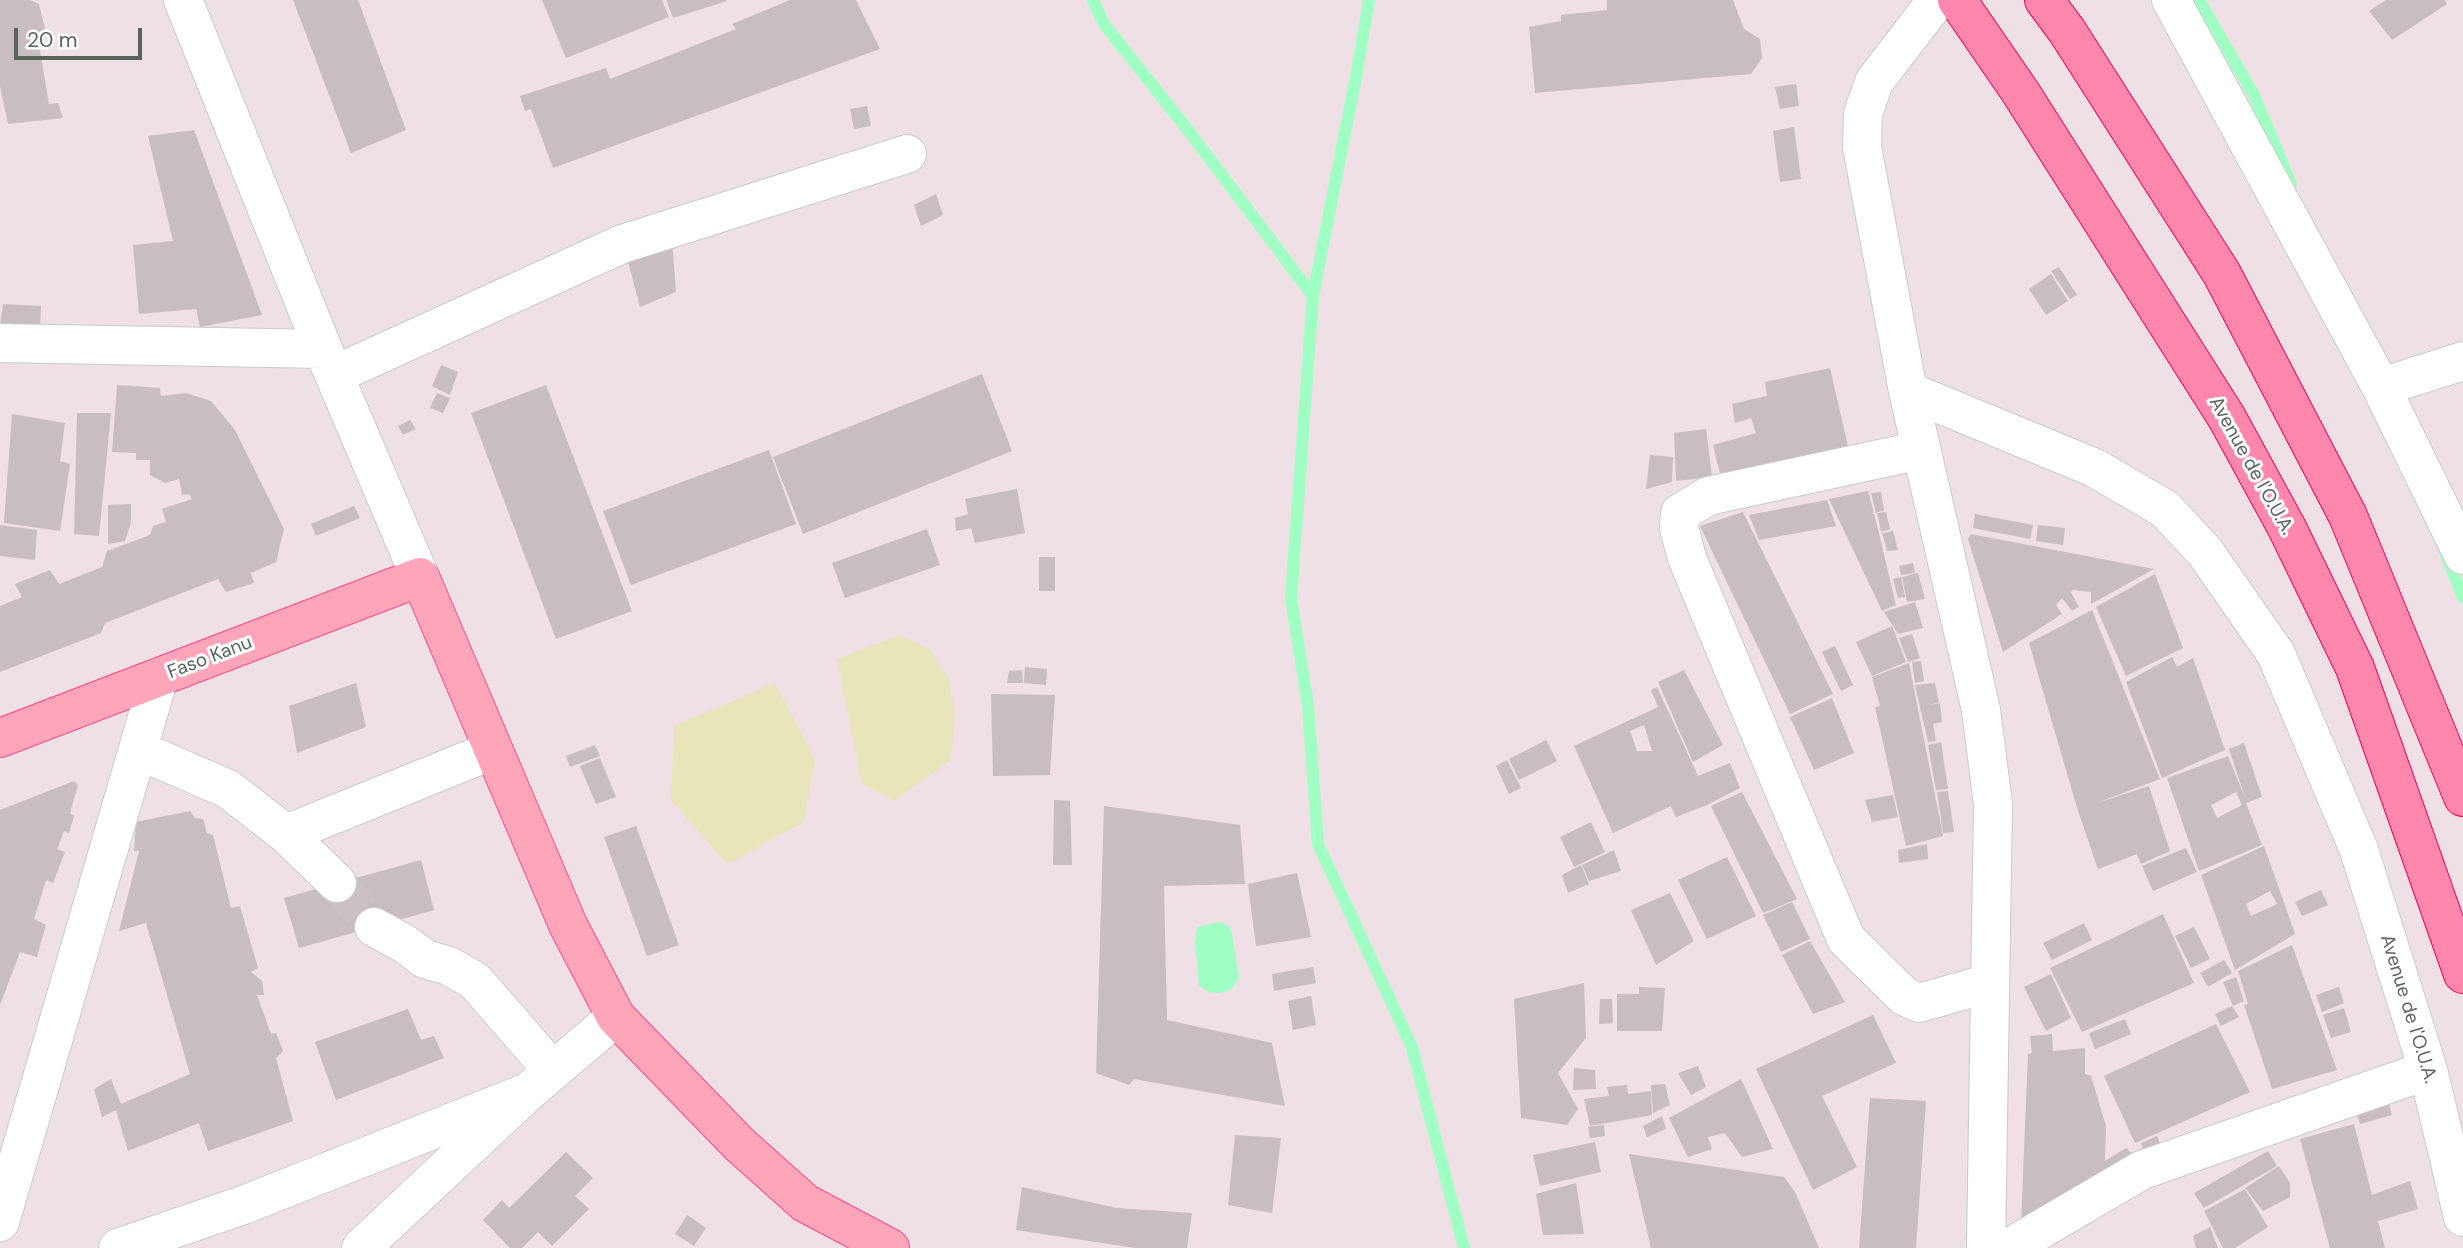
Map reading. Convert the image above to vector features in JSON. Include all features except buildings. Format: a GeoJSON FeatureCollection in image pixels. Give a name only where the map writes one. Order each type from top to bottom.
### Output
{"type":"FeatureCollection","features":[{"type":"Feature","properties":{"kind":"highway","name":"Avenue de l'O.U.A."},"geometry":{"type":"LineString","coordinates":[[1957,0],[2021,93],[2227,418],[2287,528],[2355,668],[2463,974]]}},
{"type":"Feature","properties":{"kind":"highway"},"geometry":{"type":"LineString","coordinates":[[2044,0],[2067,31],[2228,286],[2348,516],[2463,797]]}},
{"type":"Feature","properties":{"kind":"main road","name":"Faso Kanu"},"geometry":{"type":"LineString","coordinates":[[0,738],[420,577]]}},
{"type":"Feature","properties":{"kind":"main road"},"geometry":{"type":"LineString","coordinates":[[420,577],[568,925],[616,1017],[739,1144],[805,1203],[890,1248]]}},
{"type":"Feature","properties":{"kind":"street"},"geometry":{"type":"LineString","coordinates":[[183,0],[329,362],[420,577]]}},
{"type":"Feature","properties":{"kind":"street"},"geometry":{"type":"LineString","coordinates":[[1937,0],[1874,82],[1863,114],[1862,147],[1908,391],[1983,723],[1993,804],[1986,1248]]}},
{"type":"Feature","properties":{"kind":"street"},"geometry":{"type":"LineString","coordinates":[[2171,0],[2381,387],[2463,555]]}},
{"type":"Feature","properties":{"kind":"street"},"geometry":{"type":"LineString","coordinates":[[0,343],[329,362],[622,244],[907,155]]}},
{"type":"Feature","properties":{"kind":"street"},"geometry":{"type":"LineString","coordinates":[[2381,387],[2463,361]]}},
{"type":"Feature","properties":{"kind":"street","name":"Avenue de l'O.U.A."},"geometry":{"type":"LineString","coordinates":[[1908,391],[2095,468],[2165,509],[2205,552],[2276,654],[2359,850],[2428,1070],[2463,1217]]}},
{"type":"Feature","properties":{"kind":"street"},"geometry":{"type":"LineString","coordinates":[[1921,450],[1708,496],[1680,513],[1679,528],[1687,558],[1846,939],[1904,996],[1919,1003],[1990,983]]}},
{"type":"Feature","properties":{"kind":"street"},"geometry":{"type":"LineString","coordinates":[[0,1222],[159,677]]}},
{"type":"Feature","properties":{"kind":"street"},"geometry":{"type":"LineString","coordinates":[[138,750],[228,789],[286,834],[337,883]]}},
{"type":"Feature","properties":{"kind":"street"},"geometry":{"type":"LineString","coordinates":[[286,834],[493,750]]}},
{"type":"Feature","properties":{"kind":"street"},"geometry":{"type":"LineString","coordinates":[[374,927],[425,959],[449,966],[475,981],[541,1081]]}},
{"type":"Feature","properties":{"kind":"street"},"geometry":{"type":"LineString","coordinates":[[361,1248],[541,1081],[616,1017]]}},
{"type":"Feature","properties":{"kind":"street"},"geometry":{"type":"LineString","coordinates":[[2009,1248],[2142,1170],[2428,1070]]}},
{"type":"Feature","properties":{"kind":"street"},"geometry":{"type":"LineString","coordinates":[[118,1248],[246,1203],[541,1081]]}},
{"type":"Feature","properties":{"kind":"shaded area"},"geometry":{"type":"Polygon","coordinates":[[[900,635],[931,650],[949,680],[955,714],[951,760],[894,801],[862,784],[837,659],[900,635]]]}},
{"type":"Feature","properties":{"kind":"shaded area"},"geometry":{"type":"Polygon","coordinates":[[[775,683],[815,759],[804,822],[727,864],[671,800],[674,726],[775,683]]]}},
{"type":"Feature","properties":{"kind":"shaded area"},"geometry":{"type":"Polygon","coordinates":[[[1220,922],[1229,926],[1232,933],[1239,978],[1231,990],[1208,992],[1199,985],[1195,942],[1197,927],[1220,922]]]}},
{"type":"Feature","properties":{"kind":"waterway"},"geometry":{"type":"LineString","coordinates":[[1093,0],[1104,24],[1313,296],[1291,598],[1308,705],[1318,844],[1412,1047],[1464,1248]]}},
{"type":"Feature","properties":{"kind":"waterway"},"geometry":{"type":"LineString","coordinates":[[1313,296],[1369,0]]}},
{"type":"Feature","properties":{"kind":"waterway"},"geometry":{"type":"LineString","coordinates":[[2199,0],[2254,95],[2291,184]]}},
{"type":"Feature","properties":{"kind":"waterway"},"geometry":{"type":"LineString","coordinates":[[2446,556],[2463,597]]}},
{"type":"Feature","properties":{"kind":"tunnel"},"geometry":{"type":"LineString","coordinates":[[337,883],[374,927]]}}]}
